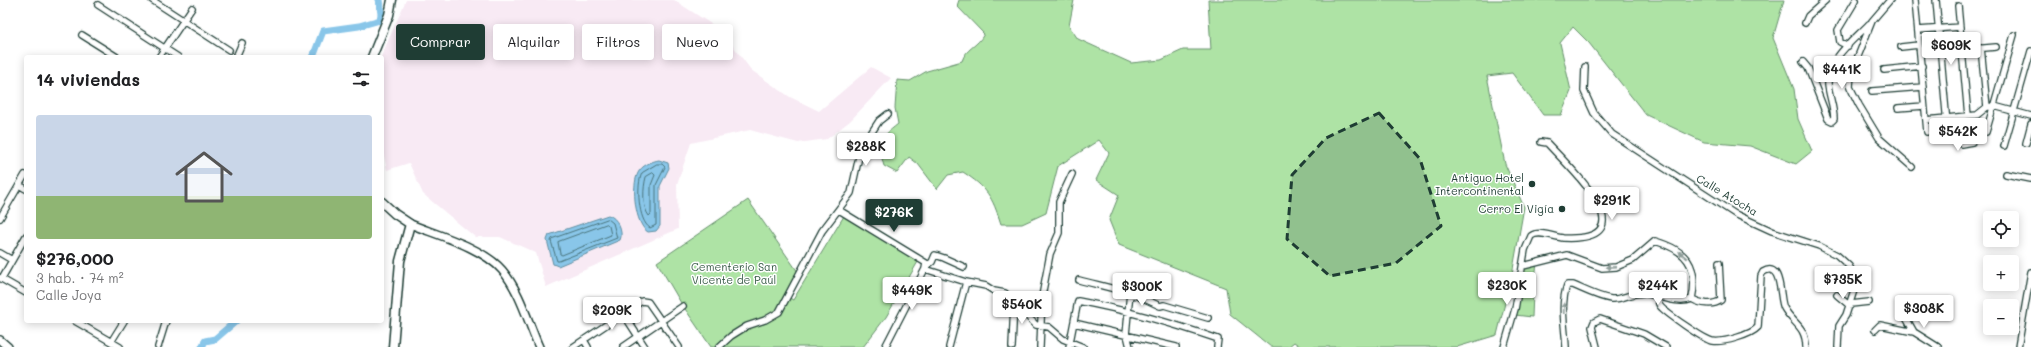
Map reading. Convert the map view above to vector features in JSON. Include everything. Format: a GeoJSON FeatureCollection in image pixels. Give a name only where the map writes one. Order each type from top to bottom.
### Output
{"type":"FeatureCollection","features":[{"type":"Feature","properties":{"kind":"highway"},"geometry":{"type":"LineString","coordinates":[[373,55],[390,15],[392,0]]}},
{"type":"Feature","properties":{"kind":"highway"},"geometry":{"type":"LineString","coordinates":[[384,204],[395,214],[410,224],[400,261],[393,347]]}},
{"type":"Feature","properties":{"kind":"main road"},"geometry":{"type":"LineString","coordinates":[[410,224],[461,245],[489,259],[502,270],[509,280],[539,347]]}},
{"type":"Feature","properties":{"kind":"main road"},"geometry":{"type":"LineString","coordinates":[[0,340],[8,347]]}},
{"type":"Feature","properties":{"kind":"street"},"geometry":{"type":"LineString","coordinates":[[152,0],[229,50]]}},
{"type":"Feature","properties":{"kind":"street"},"geometry":{"type":"LineString","coordinates":[[1805,23],[1808,16],[1826,0]]}},
{"type":"Feature","properties":{"kind":"street"},"geometry":{"type":"LineString","coordinates":[[1848,46],[1840,42],[1838,30],[1856,0]]}},
{"type":"Feature","properties":{"kind":"street"},"geometry":{"type":"LineString","coordinates":[[1803,62],[1808,68],[1828,119],[1832,121],[1834,119],[1834,106],[1828,86],[1829,72],[1836,59],[1890,0]]}},
{"type":"Feature","properties":{"kind":"street"},"geometry":{"type":"LineString","coordinates":[[1915,0],[1927,132]]}},
{"type":"Feature","properties":{"kind":"street"},"geometry":{"type":"LineString","coordinates":[[1936,0],[1948,134],[1950,136],[1972,134]]}},
{"type":"Feature","properties":{"kind":"street"},"geometry":{"type":"LineString","coordinates":[[98,5],[175,55]]}},
{"type":"Feature","properties":{"kind":"street"},"geometry":{"type":"LineString","coordinates":[[1958,6],[1968,116]]}},
{"type":"Feature","properties":{"kind":"street"},"geometry":{"type":"LineString","coordinates":[[160,55],[192,8]]}},
{"type":"Feature","properties":{"kind":"street"},"geometry":{"type":"LineString","coordinates":[[1872,21],[1851,74],[1850,87],[1879,138],[1912,168]]}},
{"type":"Feature","properties":{"kind":"street"},"geometry":{"type":"LineString","coordinates":[[1918,30],[1960,27]]}},
{"type":"Feature","properties":{"kind":"street"},"geometry":{"type":"LineString","coordinates":[[82,35],[114,55]]}},
{"type":"Feature","properties":{"kind":"street"},"geometry":{"type":"LineString","coordinates":[[1986,132],[2014,35]]}},
{"type":"Feature","properties":{"kind":"street"},"geometry":{"type":"LineString","coordinates":[[237,55],[242,43]]}},
{"type":"Feature","properties":{"kind":"street"},"geometry":{"type":"LineString","coordinates":[[1901,47],[1919,45]]}},
{"type":"Feature","properties":{"kind":"street"},"geometry":{"type":"LineString","coordinates":[[1962,50],[1996,47]]}},
{"type":"Feature","properties":{"kind":"street"},"geometry":{"type":"LineString","coordinates":[[1981,48],[1987,107]]}},
{"type":"Feature","properties":{"kind":"street"},"geometry":{"type":"LineString","coordinates":[[2004,146],[2031,51]]}},
{"type":"Feature","properties":{"kind":"street"},"geometry":{"type":"LineString","coordinates":[[1884,70],[1922,66]]}},
{"type":"Feature","properties":{"kind":"street","name":"Calle Atocha"},"geometry":{"type":"LineString","coordinates":[[1585,67],[1584,91],[1594,113],[1612,134],[1736,214],[1772,231],[1819,246],[1837,255],[1849,266],[1855,276],[1856,284],[1846,315],[1839,326],[1838,347]]}},
{"type":"Feature","properties":{"kind":"street"},"geometry":{"type":"LineString","coordinates":[[1872,91],[1923,87]]}},
{"type":"Feature","properties":{"kind":"street"},"geometry":{"type":"LineString","coordinates":[[1898,108],[1924,106]]}},
{"type":"Feature","properties":{"kind":"street"},"geometry":{"type":"LineString","coordinates":[[1926,120],[1977,115],[1987,107],[1994,106],[2031,116]]}},
{"type":"Feature","properties":{"kind":"street"},"geometry":{"type":"LineString","coordinates":[[719,347],[731,336],[747,326],[765,320],[779,312],[822,230],[839,210],[853,189],[860,152],[866,141],[879,121],[888,114]]}},
{"type":"Feature","properties":{"kind":"street"},"geometry":{"type":"LineString","coordinates":[[2026,143],[2031,124]]}},
{"type":"Feature","properties":{"kind":"street"},"geometry":{"type":"LineString","coordinates":[[1959,135],[1961,144],[1972,142]]}},
{"type":"Feature","properties":{"kind":"street"},"geometry":{"type":"LineString","coordinates":[[1504,347],[1515,309],[1528,242],[1533,234],[1564,238],[1589,237],[1598,233],[1603,223],[1603,217],[1594,196],[1547,143],[1542,142]]}},
{"type":"Feature","properties":{"kind":"street"},"geometry":{"type":"LineString","coordinates":[[1040,347],[1041,303],[1050,254],[1059,233],[1059,202],[1072,174]]}},
{"type":"Feature","properties":{"kind":"street"},"geometry":{"type":"LineString","coordinates":[[2006,174],[2031,179]]}},
{"type":"Feature","properties":{"kind":"street"},"geometry":{"type":"LineString","coordinates":[[0,218],[24,177]]}},
{"type":"Feature","properties":{"kind":"street"},"geometry":{"type":"LineString","coordinates":[[19,186],[24,188]]}},
{"type":"Feature","properties":{"kind":"street"},"geometry":{"type":"LineString","coordinates":[[839,210],[925,262],[925,268]]}},
{"type":"Feature","properties":{"kind":"street"},"geometry":{"type":"LineString","coordinates":[[24,239],[1,278],[24,292]]}},
{"type":"Feature","properties":{"kind":"street"},"geometry":{"type":"LineString","coordinates":[[1523,266],[1567,255],[1602,268],[1616,267],[1633,260],[1655,241],[1682,253],[1688,258],[1691,265],[1694,290],[1692,299]]}},
{"type":"Feature","properties":{"kind":"street"},"geometry":{"type":"LineString","coordinates":[[0,253],[12,260]]}},
{"type":"Feature","properties":{"kind":"street"},"geometry":{"type":"LineString","coordinates":[[885,347],[925,268],[932,262],[935,256],[944,258],[964,267]]}},
{"type":"Feature","properties":{"kind":"street"},"geometry":{"type":"LineString","coordinates":[[1566,347],[1563,311],[1567,285],[1573,285],[1609,299],[1617,299],[1643,293],[1658,297],[1687,301],[1692,299],[1698,302],[1716,303],[1721,300],[1719,263]]}},
{"type":"Feature","properties":{"kind":"street"},"geometry":{"type":"LineString","coordinates":[[925,268],[966,282],[986,286],[994,291],[1005,293],[1014,303],[1025,307],[1030,320],[1036,325],[1050,328],[1069,344],[1083,347]]}},
{"type":"Feature","properties":{"kind":"street"},"geometry":{"type":"LineString","coordinates":[[1658,297],[1661,308],[1703,338],[1713,341],[1733,338],[1754,332],[1758,327],[1761,276],[1763,272],[1769,270],[1775,273],[1779,279],[1782,303],[1806,336],[1806,347]]}},
{"type":"Feature","properties":{"kind":"street"},"geometry":{"type":"LineString","coordinates":[[2018,347],[2029,306],[2031,272]]}},
{"type":"Feature","properties":{"kind":"street"},"geometry":{"type":"LineString","coordinates":[[1079,280],[1130,292],[1160,306],[1164,305],[1208,318]]}},
{"type":"Feature","properties":{"kind":"street"},"geometry":{"type":"LineString","coordinates":[[949,347],[966,282]]}},
{"type":"Feature","properties":{"kind":"street"},"geometry":{"type":"LineString","coordinates":[[1130,292],[1126,335],[1130,347]]}},
{"type":"Feature","properties":{"kind":"street"},"geometry":{"type":"LineString","coordinates":[[1837,295],[1850,305],[1869,302]]}},
{"type":"Feature","properties":{"kind":"street"},"geometry":{"type":"LineString","coordinates":[[573,347],[642,301],[648,302],[679,347]]}},
{"type":"Feature","properties":{"kind":"street"},"geometry":{"type":"LineString","coordinates":[[1069,344],[1078,301],[1115,308],[1128,313],[1160,320],[1218,339],[1217,347]]}},
{"type":"Feature","properties":{"kind":"street"},"geometry":{"type":"LineString","coordinates":[[1012,347],[1014,303]]}},
{"type":"Feature","properties":{"kind":"street"},"geometry":{"type":"LineString","coordinates":[[623,347],[683,306]]}},
{"type":"Feature","properties":{"kind":"street"},"geometry":{"type":"LineString","coordinates":[[623,313],[645,347]]}},
{"type":"Feature","properties":{"kind":"street"},"geometry":{"type":"LineString","coordinates":[[1905,316],[1914,332]]}},
{"type":"Feature","properties":{"kind":"street"},"geometry":{"type":"LineString","coordinates":[[1597,347],[1592,325],[1594,322],[1600,320],[1644,334],[1666,347]]}},
{"type":"Feature","properties":{"kind":"street"},"geometry":{"type":"LineString","coordinates":[[1074,322],[1176,347]]}},
{"type":"Feature","properties":{"kind":"street"},"geometry":{"type":"LineString","coordinates":[[111,342],[123,323]]}},
{"type":"Feature","properties":{"kind":"street"},"geometry":{"type":"LineString","coordinates":[[158,347],[165,323]]}},
{"type":"Feature","properties":{"kind":"street"},"geometry":{"type":"LineString","coordinates":[[86,324],[120,347]]}},
{"type":"Feature","properties":{"kind":"street"},"geometry":{"type":"LineString","coordinates":[[1875,330],[1880,325],[1914,332],[1938,347]]}},
{"type":"Feature","properties":{"kind":"street"},"geometry":{"type":"LineString","coordinates":[[584,340],[588,347]]}},
{"type":"Feature","properties":{"kind":"highlighted area"},"geometry":{"type":"Polygon","coordinates":[[[1379,113],[1420,159],[1441,226],[1396,263],[1330,276],[1287,239],[1292,175],[1326,138],[1379,113]]]}},
{"type":"Feature","properties":{"kind":"shaded area"},"geometry":{"type":"Polygon","coordinates":[[[406,0],[674,0],[711,24],[662,24],[662,60],[733,60],[733,46],[751,70],[790,97],[819,111],[871,67],[891,78],[850,121],[827,139],[798,143],[750,130],[691,143],[677,184],[678,229],[546,287],[536,253],[500,237],[475,237],[423,194],[409,163],[387,170],[384,156],[384,55],[382,55],[406,0]]]}},
{"type":"Feature","properties":{"kind":"green space"},"geometry":{"type":"Polygon","coordinates":[[[959,0],[1074,0],[1069,26],[1078,39],[1131,63],[1161,60],[1183,50],[1211,50],[1208,0],[1784,0],[1773,38],[1794,89],[1798,119],[1812,151],[1796,164],[1750,146],[1704,142],[1646,115],[1589,43],[1573,27],[1560,43],[1571,91],[1561,115],[1543,115],[1512,73],[1487,76],[1505,164],[1524,207],[1512,275],[1497,335],[1457,347],[1301,347],[1294,342],[1288,347],[1271,347],[1230,314],[1226,288],[1119,245],[1109,220],[1119,195],[1096,180],[1109,153],[1099,140],[1058,166],[1046,213],[1022,224],[1001,224],[995,206],[988,194],[978,183],[963,172],[948,175],[937,189],[918,164],[909,157],[897,173],[884,166],[880,146],[881,142],[883,138],[898,124],[895,108],[897,80],[910,81],[927,71],[962,61],[966,53],[984,34],[957,6],[959,0]]]}},
{"type":"Feature","properties":{"kind":"green space","name":"Cementerio San Vicente de Paúl"},"geometry":{"type":"Polygon","coordinates":[[[748,200],[798,272],[777,312],[765,319],[748,323],[724,339],[717,347],[711,347],[681,303],[657,262],[748,200]]]}},
{"type":"Feature","properties":{"kind":"green space"},"geometry":{"type":"Polygon","coordinates":[[[844,216],[919,260],[886,317],[863,347],[722,347],[745,329],[766,323],[780,314],[788,297],[793,300],[844,216]]]}},
{"type":"Feature","properties":{"kind":"green space"},"geometry":{"type":"Polygon","coordinates":[[[1537,263],[1533,293],[1532,317],[1515,315],[1523,269],[1537,263]]]}},
{"type":"Feature","properties":{"kind":"water"},"geometry":{"type":"Polygon","coordinates":[[[659,160],[668,163],[669,168],[660,186],[660,226],[656,231],[648,232],[640,222],[637,214],[635,196],[636,179],[639,170],[650,163],[659,160]]]}},
{"type":"Feature","properties":{"kind":"water"},"geometry":{"type":"Polygon","coordinates":[[[608,215],[611,216],[619,225],[621,233],[620,240],[558,266],[553,264],[547,240],[549,235],[608,215]]]}},
{"type":"Feature","properties":{"kind":"waterway"},"geometry":{"type":"LineString","coordinates":[[314,55],[323,31],[359,26],[380,20],[381,14],[379,0]]}},
{"type":"Feature","properties":{"kind":"waterway"},"geometry":{"type":"LineString","coordinates":[[202,347],[205,341],[215,339],[234,323]]}},
{"type":"Feature","properties":{"kind":"place","name":"Antiguo Hotel Intercontinental"},"geometry":{"type":"Point","coordinates":[1532,184]}},
{"type":"Feature","properties":{"kind":"place","name":"Cerro El Vigía"},"geometry":{"type":"Point","coordinates":[1562,209]}}]}
